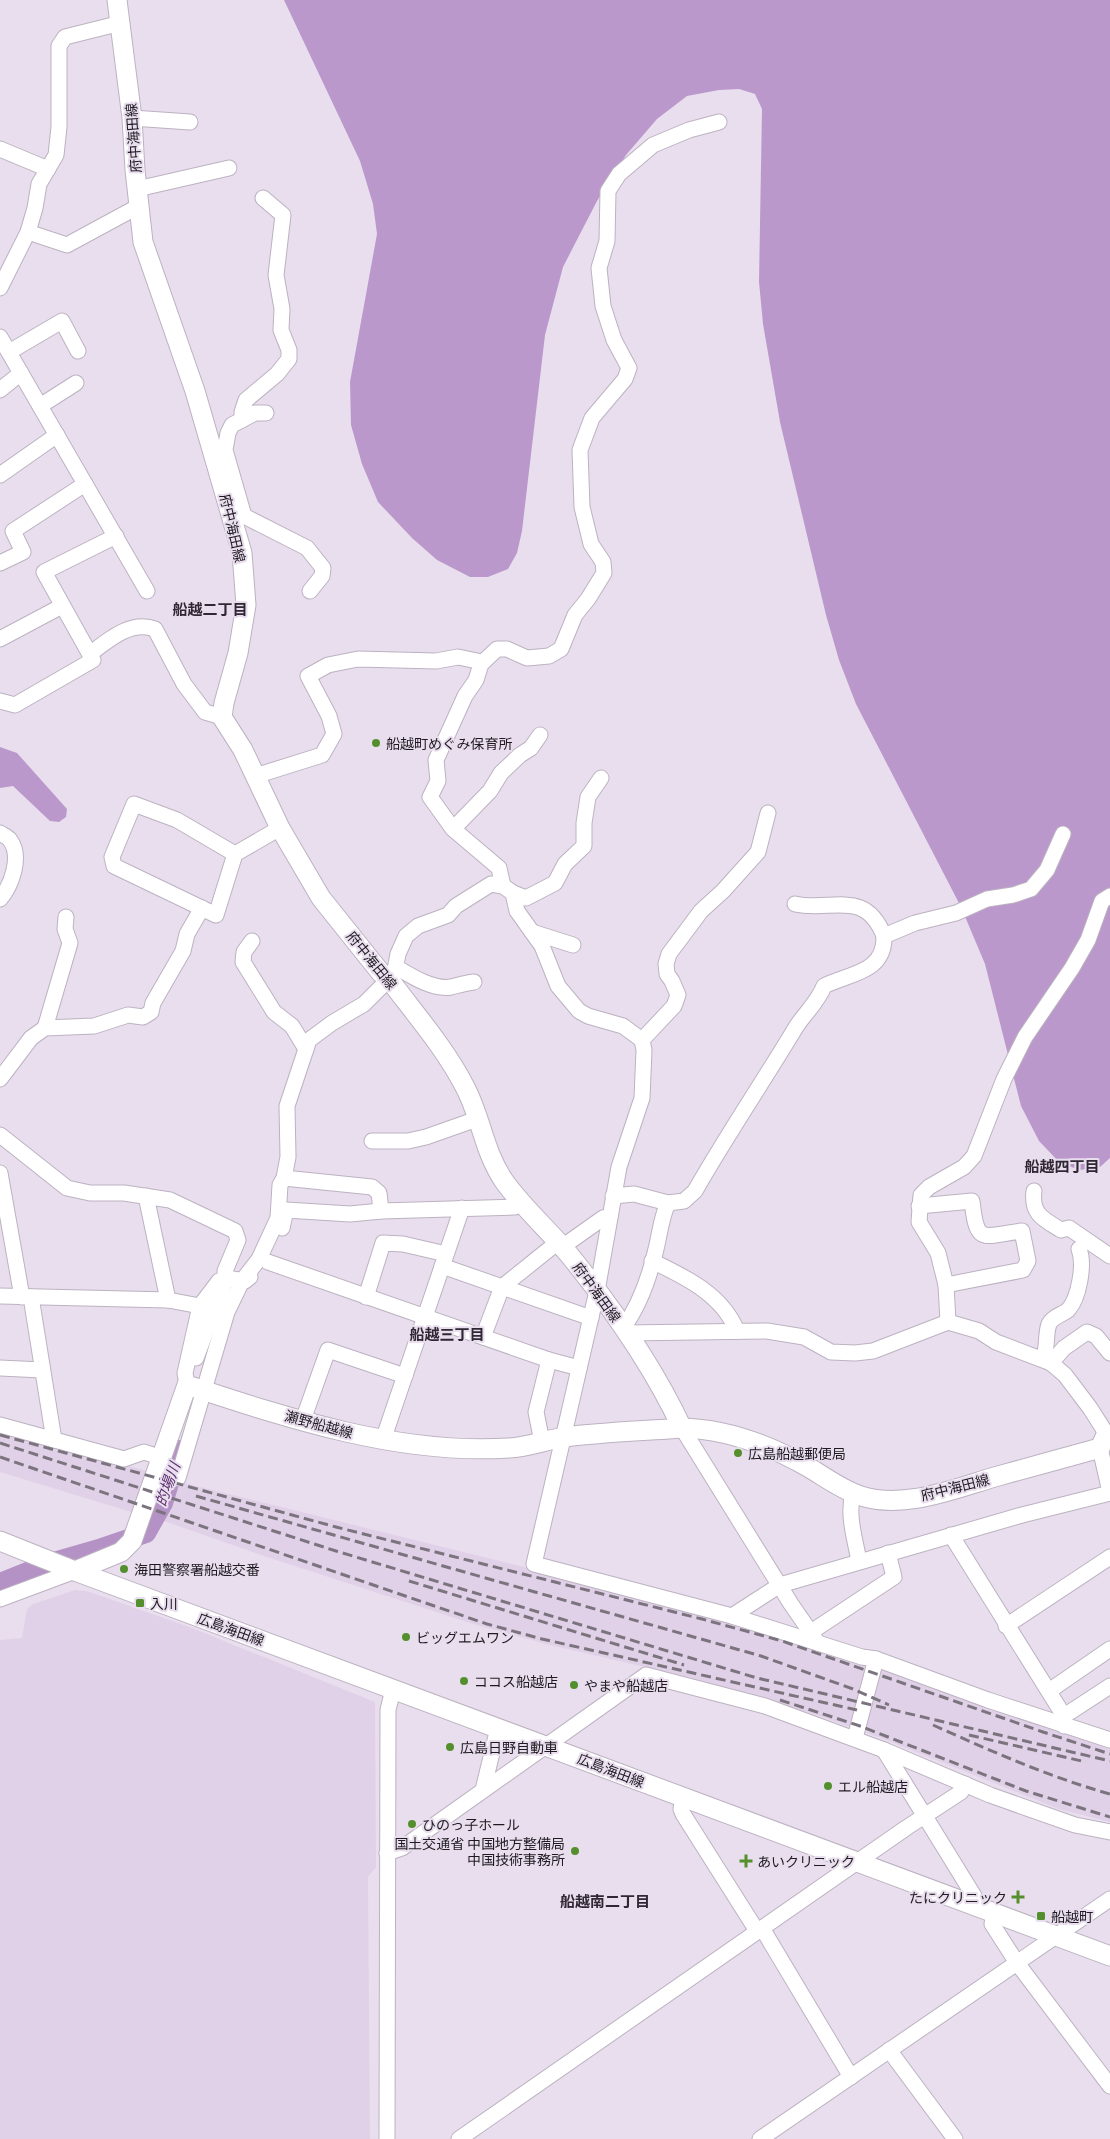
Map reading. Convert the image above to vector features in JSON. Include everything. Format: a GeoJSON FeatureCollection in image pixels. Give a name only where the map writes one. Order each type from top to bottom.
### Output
{"type":"FeatureCollection","features":[{"type":"Feature","properties":{"kind":"main road","name":"府中海田線"},"geometry":{"type":"LineString","coordinates":[[117,0],[132,118],[143,242],[238,517],[246,605],[238,653],[224,703],[222,718],[243,750],[280,828],[321,898],[381,973],[392,973],[466,1088],[494,1166],[506,1183],[597,1291],[625,1330],[682,1428],[701,1428],[758,1442],[792,1458],[853,1493],[880,1500],[898,1500],[938,1493],[1105,1439]]}},
{"type":"Feature","properties":{"kind":"main road","name":"瀬野船越線"},"geometry":{"type":"LineString","coordinates":[[196,1388],[304,1420],[383,1440],[464,1449],[511,1448],[564,1437],[682,1428]]}},
{"type":"Feature","properties":{"kind":"main road"},"geometry":{"type":"LineString","coordinates":[[70,1569],[121,1552],[135,1533],[162,1458],[196,1388]]}},
{"type":"Feature","properties":{"kind":"main road","name":"広島海田線"},"geometry":{"type":"LineString","coordinates":[[0,1541],[70,1569],[1110,1956]]}},
{"type":"Feature","properties":{"kind":"street"},"geometry":{"type":"LineString","coordinates":[[0,288],[28,232],[35,208],[38,184],[56,155],[59,127],[59,46],[65,37],[121,23]]}},
{"type":"Feature","properties":{"kind":"street"},"geometry":{"type":"LineString","coordinates":[[132,118],[190,122]]}},
{"type":"Feature","properties":{"kind":"street"},"geometry":{"type":"LineString","coordinates":[[719,122],[689,130],[653,146],[619,174],[608,191],[607,241],[599,268],[604,306],[614,340],[629,368],[625,379],[592,418],[580,450],[582,507],[591,544],[603,562],[604,573],[588,599],[575,615],[561,649],[549,656],[527,658],[507,649],[497,649],[482,662],[476,680],[465,696],[436,760],[438,781],[430,797],[454,829],[499,868],[517,911],[542,946],[558,986],[579,1011],[588,1016],[623,1026],[642,1040],[644,1050],[642,1098],[619,1167],[606,1249],[534,1564],[815,1638],[862,1657],[876,1659],[1064,1721],[1110,1740]]}},
{"type":"Feature","properties":{"kind":"street"},"geometry":{"type":"LineString","coordinates":[[0,149],[48,169]]}},
{"type":"Feature","properties":{"kind":"street"},"geometry":{"type":"LineString","coordinates":[[28,232],[67,246],[138,198],[229,168]]}},
{"type":"Feature","properties":{"kind":"street"},"geometry":{"type":"LineString","coordinates":[[242,420],[242,412],[246,400],[277,374],[289,359],[289,350],[281,330],[282,309],[276,275],[283,215],[263,198]]}},
{"type":"Feature","properties":{"kind":"street"},"geometry":{"type":"LineString","coordinates":[[9,352],[62,320],[78,351]]}},
{"type":"Feature","properties":{"kind":"street"},"geometry":{"type":"LineString","coordinates":[[0,337],[147,590]]}},
{"type":"Feature","properties":{"kind":"street"},"geometry":{"type":"LineString","coordinates":[[0,390],[21,374]]}},
{"type":"Feature","properties":{"kind":"street"},"geometry":{"type":"LineString","coordinates":[[40,406],[76,383]]}},
{"type":"Feature","properties":{"kind":"street"},"geometry":{"type":"LineString","coordinates":[[266,413],[255,413],[232,425],[228,433],[225,450],[238,517],[307,548],[323,568],[322,576],[310,592]]}},
{"type":"Feature","properties":{"kind":"street"},"geometry":{"type":"LineString","coordinates":[[0,475],[57,435]]}},
{"type":"Feature","properties":{"kind":"street"},"geometry":{"type":"LineString","coordinates":[[0,563],[23,552],[13,531],[85,484]]}},
{"type":"Feature","properties":{"kind":"street"},"geometry":{"type":"LineString","coordinates":[[0,701],[15,705],[93,660],[44,572],[116,536]]}},
{"type":"Feature","properties":{"kind":"street"},"geometry":{"type":"LineString","coordinates":[[0,639],[62,606]]}},
{"type":"Feature","properties":{"kind":"street"},"geometry":{"type":"LineString","coordinates":[[90,654],[119,632],[148,626],[155,628],[184,684],[205,712],[222,718]]}},
{"type":"Feature","properties":{"kind":"street"},"geometry":{"type":"LineString","coordinates":[[255,776],[322,755],[334,734],[329,716],[308,676],[328,665],[358,659],[436,661],[458,657],[482,662]]}},
{"type":"Feature","properties":{"kind":"street"},"geometry":{"type":"LineString","coordinates":[[454,829],[490,791],[501,773],[520,754],[531,748],[540,735]]}},
{"type":"Feature","properties":{"kind":"street"},"geometry":{"type":"LineString","coordinates":[[196,1388],[226,1312],[242,1281],[259,1259],[278,1218],[280,1185],[284,1178],[288,1156],[287,1106],[309,1040],[332,1023],[364,1004],[392,973],[406,936],[418,926],[448,915],[456,906],[491,884],[526,898],[555,883],[565,864],[584,846],[584,823],[588,796],[601,778]]}},
{"type":"Feature","properties":{"kind":"street"},"geometry":{"type":"LineString","coordinates":[[235,854],[177,820],[134,804],[112,857],[114,866],[216,915],[235,854],[280,828]]}},
{"type":"Feature","properties":{"kind":"street"},"geometry":{"type":"LineString","coordinates":[[642,1040],[674,1006],[678,995],[667,974],[666,964],[669,954],[701,911],[723,891],[758,852],[768,813]]}},
{"type":"Feature","properties":{"kind":"street"},"geometry":{"type":"LineString","coordinates":[[0,833],[10,840],[14,855],[14,873],[8,889],[0,899]]}},
{"type":"Feature","properties":{"kind":"street"},"geometry":{"type":"LineString","coordinates":[[884,936],[915,923],[956,913],[987,899],[1013,896],[1031,889],[1047,870],[1063,834]]}},
{"type":"Feature","properties":{"kind":"street"},"geometry":{"type":"LineString","coordinates":[[948,1322],[946,1285],[938,1254],[919,1222],[921,1195],[929,1187],[964,1167],[974,1156],[1004,1079],[1025,1037],[1072,968],[1088,940],[1102,901],[1110,896]]}},
{"type":"Feature","properties":{"kind":"street"},"geometry":{"type":"LineString","coordinates":[[613,1196],[634,1194],[668,1204],[684,1201],[695,1191],[755,1091],[802,1017],[820,996],[824,986],[870,967],[880,958],[883,952],[884,936],[874,916],[853,904],[833,904],[816,907],[795,904]]}},
{"type":"Feature","properties":{"kind":"street"},"geometry":{"type":"LineString","coordinates":[[0,1079],[31,1038],[45,1028],[94,1026],[128,1015],[143,1017],[151,1012],[153,1003],[183,951],[187,934],[202,908]]}},
{"type":"Feature","properties":{"kind":"street"},"geometry":{"type":"LineString","coordinates":[[45,1028],[70,944],[65,929],[66,917]]}},
{"type":"Feature","properties":{"kind":"street"},"geometry":{"type":"LineString","coordinates":[[532,932],[573,945]]}},
{"type":"Feature","properties":{"kind":"street"},"geometry":{"type":"LineString","coordinates":[[252,940],[244,952],[243,962],[274,1012],[292,1026],[306,1049]]}},
{"type":"Feature","properties":{"kind":"street"},"geometry":{"type":"LineString","coordinates":[[392,973],[439,987],[450,987],[464,982],[474,982]]}},
{"type":"Feature","properties":{"kind":"street"},"geometry":{"type":"LineString","coordinates":[[372,1141],[408,1141],[477,1120]]}},
{"type":"Feature","properties":{"kind":"street"},"geometry":{"type":"LineString","coordinates":[[0,1135],[66,1188],[90,1192],[124,1192],[170,1200],[235,1231],[238,1240],[225,1271],[226,1278],[196,1388],[178,1478]]}},
{"type":"Feature","properties":{"kind":"street"},"geometry":{"type":"LineString","coordinates":[[0,1174],[42,1370],[54,1440]]}},
{"type":"Feature","properties":{"kind":"street"},"geometry":{"type":"LineString","coordinates":[[284,1178],[372,1187],[379,1193],[380,1211]]}},
{"type":"Feature","properties":{"kind":"street"},"geometry":{"type":"LineString","coordinates":[[1034,1191],[1033,1205],[1040,1216],[1061,1230],[1069,1228],[1110,1256]]}},
{"type":"Feature","properties":{"kind":"street"},"geometry":{"type":"LineString","coordinates":[[146,1196],[168,1300]]}},
{"type":"Feature","properties":{"kind":"street"},"geometry":{"type":"LineString","coordinates":[[919,1206],[972,1201],[975,1226],[978,1232],[985,1236],[1022,1231],[1028,1261],[1023,1270],[946,1285]]}},
{"type":"Feature","properties":{"kind":"street"},"geometry":{"type":"LineString","coordinates":[[196,1388],[185,1373],[200,1306],[219,1281],[226,1278],[245,1281],[268,1262],[283,1227],[286,1210],[350,1214],[380,1211],[515,1207],[522,1202]]}},
{"type":"Feature","properties":{"kind":"street"},"geometry":{"type":"LineString","coordinates":[[668,1204],[661,1221],[652,1261],[625,1330],[767,1331],[792,1334],[832,1352],[855,1353],[873,1351],[948,1322],[979,1331],[996,1342],[1047,1361],[1065,1375],[1104,1430],[1110,1492],[951,1535],[780,1585],[732,1616]]}},
{"type":"Feature","properties":{"kind":"street"},"geometry":{"type":"LineString","coordinates":[[383,1440],[462,1208]]}},
{"type":"Feature","properties":{"kind":"street"},"geometry":{"type":"LineString","coordinates":[[483,1336],[502,1288],[560,1245],[603,1218],[610,1217]]}},
{"type":"Feature","properties":{"kind":"street"},"geometry":{"type":"LineString","coordinates":[[366,1297],[383,1243],[403,1244],[444,1260],[502,1288],[591,1318]]}},
{"type":"Feature","properties":{"kind":"street"},"geometry":{"type":"LineString","coordinates":[[1047,1361],[1046,1338],[1049,1324],[1052,1319],[1070,1308],[1082,1274],[1083,1263],[1079,1250]]}},
{"type":"Feature","properties":{"kind":"street"},"geometry":{"type":"LineString","coordinates":[[652,1261],[687,1279],[710,1295],[721,1305],[737,1331]]}},
{"type":"Feature","properties":{"kind":"street"},"geometry":{"type":"LineString","coordinates":[[268,1262],[549,1360],[579,1368]]}},
{"type":"Feature","properties":{"kind":"street"},"geometry":{"type":"LineString","coordinates":[[0,1296],[168,1300],[200,1306]]}},
{"type":"Feature","properties":{"kind":"street"},"geometry":{"type":"LineString","coordinates":[[1047,1361],[1087,1332],[1096,1336],[1110,1352]]}},
{"type":"Feature","properties":{"kind":"street"},"geometry":{"type":"LineString","coordinates":[[304,1420],[328,1350],[405,1376]]}},
{"type":"Feature","properties":{"kind":"street"},"geometry":{"type":"LineString","coordinates":[[542,1442],[536,1412],[549,1360]]}},
{"type":"Feature","properties":{"kind":"street"},"geometry":{"type":"LineString","coordinates":[[0,1368],[42,1370]]}},
{"type":"Feature","properties":{"kind":"street"},"geometry":{"type":"LineString","coordinates":[[0,1425],[124,1458],[144,1452],[162,1458]]}},
{"type":"Feature","properties":{"kind":"street"},"geometry":{"type":"LineString","coordinates":[[682,1428],[815,1638]]}},
{"type":"Feature","properties":{"kind":"street"},"geometry":{"type":"LineString","coordinates":[[853,1493],[850,1503],[851,1516],[859,1561]]}},
{"type":"Feature","properties":{"kind":"street"},"geometry":{"type":"LineString","coordinates":[[951,1535],[1048,1691],[1064,1721]]}},
{"type":"Feature","properties":{"kind":"street"},"geometry":{"type":"LineString","coordinates":[[815,1638],[894,1577],[888,1553]]}},
{"type":"Feature","properties":{"kind":"street"},"geometry":{"type":"LineString","coordinates":[[1006,1626],[1110,1557]]}},
{"type":"Feature","properties":{"kind":"street"},"geometry":{"type":"LineString","coordinates":[[0,1599],[70,1569]]}},
{"type":"Feature","properties":{"kind":"street"},"geometry":{"type":"LineString","coordinates":[[1048,1691],[1110,1649]]}},
{"type":"Feature","properties":{"kind":"street"},"geometry":{"type":"LineString","coordinates":[[855,1738],[876,1659]]}},
{"type":"Feature","properties":{"kind":"street"},"geometry":{"type":"LineString","coordinates":[[387,1853],[402,1848],[646,1674],[765,1706],[855,1738],[990,1795],[1075,1825],[1110,1832]]}},
{"type":"Feature","properties":{"kind":"street"},"geometry":{"type":"LineString","coordinates":[[1064,1721],[1110,1686]]}},
{"type":"Feature","properties":{"kind":"street"},"geometry":{"type":"LineString","coordinates":[[387,2139],[388,1710],[393,1689]]}},
{"type":"Feature","properties":{"kind":"street"},"geometry":{"type":"LineString","coordinates":[[483,1790],[498,1728]]}},
{"type":"Feature","properties":{"kind":"street"},"geometry":{"type":"LineString","coordinates":[[884,1750],[974,1896],[971,1904]]}},
{"type":"Feature","properties":{"kind":"street"},"geometry":{"type":"LineString","coordinates":[[459,2139],[961,1792],[965,1784]]}},
{"type":"Feature","properties":{"kind":"street"},"geometry":{"type":"LineString","coordinates":[[683,1797],[681,1809],[683,1814],[760,1930],[850,2077]]}},
{"type":"Feature","properties":{"kind":"street"},"geometry":{"type":"LineString","coordinates":[[763,2138],[1110,1899]]}},
{"type":"Feature","properties":{"kind":"street"},"geometry":{"type":"LineString","coordinates":[[994,1914],[992,1924],[1017,1963],[1110,2086]]}},
{"type":"Feature","properties":{"kind":"street"},"geometry":{"type":"LineString","coordinates":[[889,2050],[955,2139]]}},
{"type":"Feature","properties":{"kind":"shaded area"},"geometry":{"type":"Polygon","coordinates":[[[284,0],[1110,0],[1110,1158],[1100,1167],[1080,1170],[1060,1163],[1039,1141],[1021,1106],[985,964],[961,907],[856,704],[839,660],[826,615],[780,422],[763,324],[759,282],[762,109],[755,94],[739,89],[719,90],[687,96],[657,119],[626,155],[597,201],[563,267],[545,335],[522,531],[517,553],[508,569],[488,577],[470,577],[437,560],[412,538],[378,502],[362,464],[351,425],[350,382],[377,234],[373,204],[360,161],[284,0]]]}},
{"type":"Feature","properties":{"kind":"shaded area"},"geometry":{"type":"Polygon","coordinates":[[[0,747],[17,753],[67,809],[66,817],[59,822],[50,821],[13,786],[0,788],[0,747]]]}},
{"type":"Feature","properties":{"kind":"shaded area"},"geometry":{"type":"Polygon","coordinates":[[[0,1429],[164,1476],[151,1518],[0,1472],[0,1429]]]}},
{"type":"Feature","properties":{"kind":"shaded area"},"geometry":{"type":"Polygon","coordinates":[[[176,1481],[729,1620],[867,1662],[1110,1747],[1110,1822],[1059,1809],[886,1740],[814,1714],[688,1677],[550,1645],[470,1623],[267,1557],[164,1521],[176,1481]]]}},
{"type":"Feature","properties":{"kind":"shaded area"},"geometry":{"type":"Polygon","coordinates":[[[75,1590],[87,1591],[192,1628],[375,1702],[376,1867],[368,1877],[370,2139],[0,2139],[0,1640],[22,1638],[26,1614],[28,1608],[33,1604],[75,1590]]]}},
{"type":"Feature","properties":{"kind":"waterway","name":"的場川"},"geometry":{"type":"LineString","coordinates":[[0,1583],[50,1563],[146,1533],[163,1503],[179,1450]]}},
{"type":"Feature","properties":{"kind":"railway"},"geometry":{"type":"LineString","coordinates":[[0,1435],[336,1527],[702,1619],[782,1641],[1110,1754]]}},
{"type":"Feature","properties":{"kind":"railway"},"geometry":{"type":"LineString","coordinates":[[0,1443],[336,1551],[757,1678],[1110,1761]]}},
{"type":"Feature","properties":{"kind":"railway"},"geometry":{"type":"LineString","coordinates":[[0,1457],[487,1624],[542,1639],[857,1710]]}},
{"type":"Feature","properties":{"kind":"railway"},"geometry":{"type":"LineString","coordinates":[[196,1496],[761,1656],[853,1689],[889,1705]]}},
{"type":"Feature","properties":{"kind":"railway"},"geometry":{"type":"LineString","coordinates":[[409,1581],[684,1665]]}},
{"type":"Feature","properties":{"kind":"railway"},"geometry":{"type":"LineString","coordinates":[[780,1700],[860,1726],[1026,1791],[1110,1817]]}},
{"type":"Feature","properties":{"kind":"railway"},"geometry":{"type":"LineString","coordinates":[[933,1725],[1042,1772],[1110,1794]]}},
{"type":"Feature","properties":{"kind":"railway"},"geometry":{"type":"LineString","coordinates":[[969,1735],[1086,1762]]}},
{"type":"Feature","properties":{"kind":"place","name":"船越町めぐみ保育所"},"geometry":{"type":"Point","coordinates":[376,743]}},
{"type":"Feature","properties":{"kind":"place","name":"広島船越郵便局"},"geometry":{"type":"Point","coordinates":[738,1453]}},
{"type":"Feature","properties":{"kind":"place","name":"海田警察署船越交番"},"geometry":{"type":"Point","coordinates":[124,1569]}},
{"type":"Feature","properties":{"kind":"place","name":"入川"},"geometry":{"type":"Point","coordinates":[140,1603]}},
{"type":"Feature","properties":{"kind":"place","name":"ビッグエムワン"},"geometry":{"type":"Point","coordinates":[406,1637]}},
{"type":"Feature","properties":{"kind":"place","name":"ココス船越店"},"geometry":{"type":"Point","coordinates":[464,1681]}},
{"type":"Feature","properties":{"kind":"place","name":"やまや船越店"},"geometry":{"type":"Point","coordinates":[574,1685]}},
{"type":"Feature","properties":{"kind":"place","name":"広島日野自動車"},"geometry":{"type":"Point","coordinates":[450,1747]}},
{"type":"Feature","properties":{"kind":"place","name":"エル船越店"},"geometry":{"type":"Point","coordinates":[828,1786]}},
{"type":"Feature","properties":{"kind":"place","name":"ひのっ子ホール"},"geometry":{"type":"Point","coordinates":[412,1824]}},
{"type":"Feature","properties":{"kind":"place","name":"国土交通省 中国地方整備局 中国技術事務所"},"geometry":{"type":"Point","coordinates":[575,1851]}},
{"type":"Feature","properties":{"kind":"place","name":"あいクリニック"},"geometry":{"type":"Point","coordinates":[746,1861]}},
{"type":"Feature","properties":{"kind":"place","name":"たにクリニック"},"geometry":{"type":"Point","coordinates":[1018,1897]}},
{"type":"Feature","properties":{"kind":"place","name":"船越町"},"geometry":{"type":"Point","coordinates":[1041,1916]}},
{"type":"Feature","properties":{"kind":"district","name":"船越二丁目"},"geometry":{"type":"Point","coordinates":[210,609]}},
{"type":"Feature","properties":{"kind":"district","name":"船越四丁目"},"geometry":{"type":"Point","coordinates":[1062,1166]}},
{"type":"Feature","properties":{"kind":"district","name":"船越三丁目"},"geometry":{"type":"Point","coordinates":[447,1334]}},
{"type":"Feature","properties":{"kind":"district","name":"船越南二丁目"},"geometry":{"type":"Point","coordinates":[605,1901]}}]}
